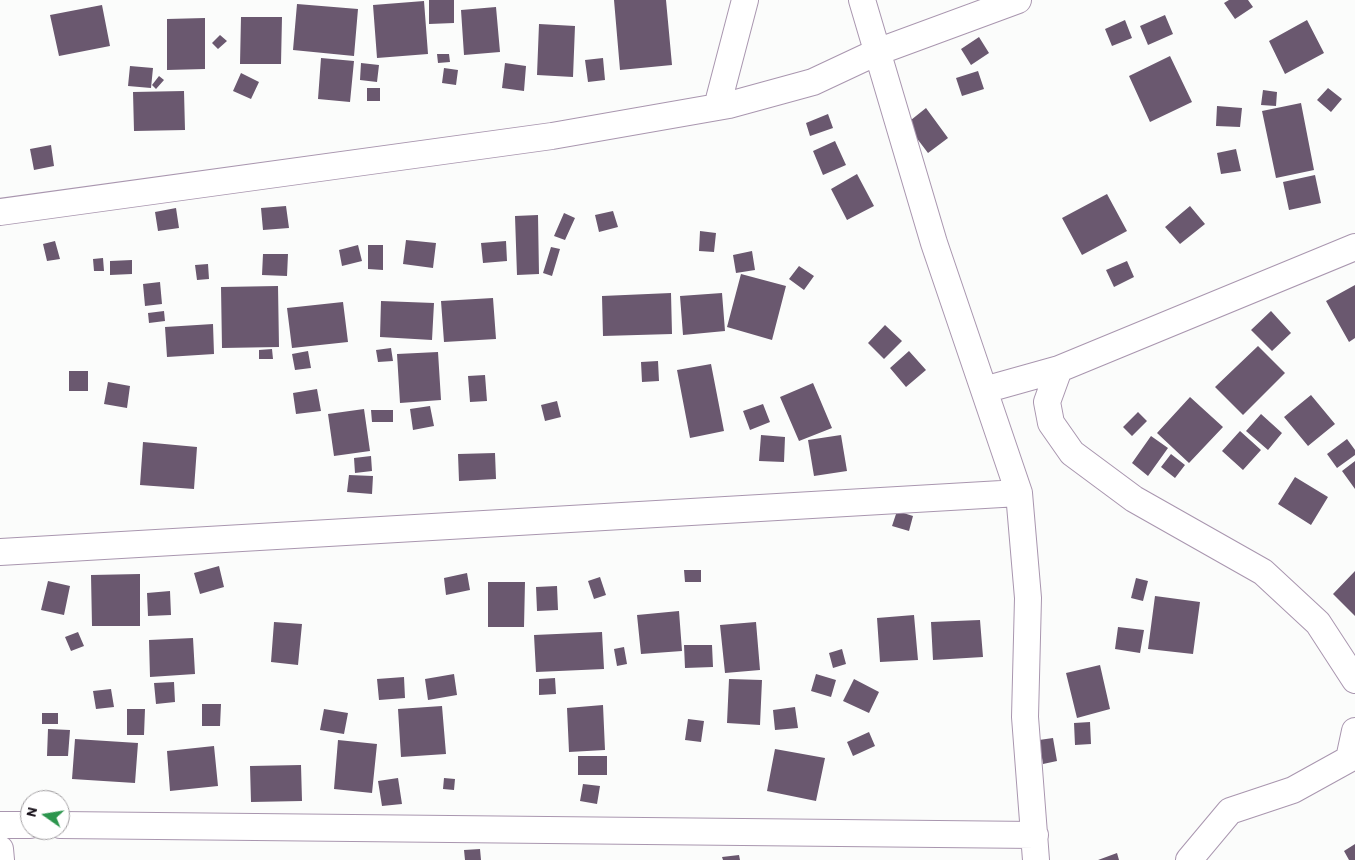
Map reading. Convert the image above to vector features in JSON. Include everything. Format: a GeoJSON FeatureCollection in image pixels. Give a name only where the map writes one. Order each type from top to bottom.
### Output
{"type":"FeatureCollection","features":[{"type":"Feature","properties":{"kind":"street"},"geometry":{"type":"LineString","coordinates":[[717,107],[745,0]]}},
{"type":"Feature","properties":{"kind":"street"},"geometry":{"type":"LineString","coordinates":[[70,825],[1036,848],[1025,717],[1028,598],[1019,493],[934,243],[862,0]]}},
{"type":"Feature","properties":{"kind":"street"},"geometry":{"type":"LineString","coordinates":[[0,212],[552,136],[729,105],[814,82],[877,52],[1018,0]]}},
{"type":"Feature","properties":{"kind":"street"},"geometry":{"type":"LineString","coordinates":[[984,390],[1058,369],[1355,247]]}},
{"type":"Feature","properties":{"kind":"street"},"geometry":{"type":"LineString","coordinates":[[1058,369],[1047,402],[1051,423],[1072,453],[1134,499],[1263,572],[1318,623],[1355,680]]}},
{"type":"Feature","properties":{"kind":"street"},"geometry":{"type":"LineString","coordinates":[[0,552],[1019,493]]}},
{"type":"Feature","properties":{"kind":"street"},"geometry":{"type":"LineString","coordinates":[[1189,860],[1230,811],[1293,790],[1349,758],[1355,731]]}},
{"type":"Feature","properties":{"kind":"street"},"geometry":{"type":"LineString","coordinates":[[0,825],[20,825]]}},
{"type":"Feature","properties":{"kind":"street"},"geometry":{"type":"LineString","coordinates":[[0,849],[1,860]]}},
{"type":"Feature","properties":{"kind":"building"},"geometry":{"type":"Polygon","coordinates":[[[429,0],[454,0],[454,23],[429,24],[429,0]]]}},
{"type":"Feature","properties":{"kind":"building"},"geometry":{"type":"Polygon","coordinates":[[[614,0],[666,0],[672,65],[620,70],[614,0]]]}},
{"type":"Feature","properties":{"kind":"building"},"geometry":{"type":"Polygon","coordinates":[[[1229,0],[1248,0],[1253,7],[1235,19],[1224,3],[1229,0]]]}},
{"type":"Feature","properties":{"kind":"building"},"geometry":{"type":"Polygon","coordinates":[[[424,1],[428,54],[377,58],[373,5],[424,1]]]}},
{"type":"Feature","properties":{"kind":"building"},"geometry":{"type":"Polygon","coordinates":[[[297,4],[358,9],[354,56],[293,50],[297,4]]]}},
{"type":"Feature","properties":{"kind":"building"},"geometry":{"type":"Polygon","coordinates":[[[102,5],[110,46],[59,56],[50,15],[102,5]]]}},
{"type":"Feature","properties":{"kind":"building"},"geometry":{"type":"Polygon","coordinates":[[[496,7],[500,52],[464,55],[461,10],[496,7]]]}},
{"type":"Feature","properties":{"kind":"building"},"geometry":{"type":"Polygon","coordinates":[[[1165,15],[1173,34],[1148,45],[1140,26],[1165,15]]]}},
{"type":"Feature","properties":{"kind":"building"},"geometry":{"type":"Polygon","coordinates":[[[241,17],[282,17],[281,64],[240,64],[241,17]]]}},
{"type":"Feature","properties":{"kind":"building"},"geometry":{"type":"Polygon","coordinates":[[[205,18],[205,69],[167,70],[167,19],[205,18]]]}},
{"type":"Feature","properties":{"kind":"building"},"geometry":{"type":"Polygon","coordinates":[[[1125,20],[1132,38],[1112,46],[1105,29],[1125,20]]]}},
{"type":"Feature","properties":{"kind":"building"},"geometry":{"type":"Polygon","coordinates":[[[1307,20],[1324,53],[1285,74],[1269,41],[1307,20]]]}},
{"type":"Feature","properties":{"kind":"building"},"geometry":{"type":"Polygon","coordinates":[[[539,24],[575,26],[573,77],[537,75],[539,24]]]}},
{"type":"Feature","properties":{"kind":"building"},"geometry":{"type":"Polygon","coordinates":[[[220,35],[227,41],[218,49],[212,43],[220,35]]]}},
{"type":"Feature","properties":{"kind":"building"},"geometry":{"type":"Polygon","coordinates":[[[979,37],[989,53],[971,65],[961,49],[979,37]]]}},
{"type":"Feature","properties":{"kind":"building"},"geometry":{"type":"Polygon","coordinates":[[[437,54],[449,54],[450,62],[438,63],[437,54]]]}},
{"type":"Feature","properties":{"kind":"building"},"geometry":{"type":"Polygon","coordinates":[[[1170,56],[1192,102],[1150,122],[1129,76],[1170,56]]]}},
{"type":"Feature","properties":{"kind":"building"},"geometry":{"type":"Polygon","coordinates":[[[321,58],[354,61],[350,102],[318,99],[321,58]]]}},
{"type":"Feature","properties":{"kind":"building"},"geometry":{"type":"Polygon","coordinates":[[[603,58],[605,80],[588,82],[585,60],[603,58]]]}},
{"type":"Feature","properties":{"kind":"building"},"geometry":{"type":"Polygon","coordinates":[[[361,63],[379,65],[377,82],[360,80],[361,63]]]}},
{"type":"Feature","properties":{"kind":"building"},"geometry":{"type":"Polygon","coordinates":[[[505,63],[526,66],[524,91],[502,88],[505,63]]]}},
{"type":"Feature","properties":{"kind":"building"},"geometry":{"type":"Polygon","coordinates":[[[130,66],[153,68],[151,88],[128,86],[130,66]]]}},
{"type":"Feature","properties":{"kind":"building"},"geometry":{"type":"Polygon","coordinates":[[[444,68],[458,70],[456,85],[442,83],[444,68]]]}},
{"type":"Feature","properties":{"kind":"building"},"geometry":{"type":"Polygon","coordinates":[[[978,71],[984,89],[962,96],[956,78],[978,71]]]}},
{"type":"Feature","properties":{"kind":"building"},"geometry":{"type":"Polygon","coordinates":[[[241,73],[259,82],[251,99],[233,91],[241,73]]]}},
{"type":"Feature","properties":{"kind":"building"},"geometry":{"type":"Polygon","coordinates":[[[159,76],[164,80],[156,89],[152,85],[159,76]]]}},
{"type":"Feature","properties":{"kind":"building"},"geometry":{"type":"Polygon","coordinates":[[[367,88],[380,88],[380,101],[367,101],[367,88]]]}},
{"type":"Feature","properties":{"kind":"building"},"geometry":{"type":"Polygon","coordinates":[[[1328,88],[1342,99],[1331,112],[1317,100],[1328,88]]]}},
{"type":"Feature","properties":{"kind":"building"},"geometry":{"type":"Polygon","coordinates":[[[1263,90],[1277,92],[1276,106],[1261,105],[1263,90]]]}},
{"type":"Feature","properties":{"kind":"building"},"geometry":{"type":"Polygon","coordinates":[[[184,91],[185,130],[134,131],[133,92],[184,91]]]}},
{"type":"Feature","properties":{"kind":"building"},"geometry":{"type":"Polygon","coordinates":[[[1301,103],[1314,170],[1276,178],[1262,111],[1301,103]]]}},
{"type":"Feature","properties":{"kind":"building"},"geometry":{"type":"Polygon","coordinates":[[[1217,106],[1242,108],[1240,127],[1216,126],[1217,106]]]}},
{"type":"Feature","properties":{"kind":"building"},"geometry":{"type":"Polygon","coordinates":[[[926,108],[948,138],[928,153],[906,124],[926,108]]]}},
{"type":"Feature","properties":{"kind":"building"},"geometry":{"type":"Polygon","coordinates":[[[828,114],[833,128],[810,136],[806,123],[828,114]]]}},
{"type":"Feature","properties":{"kind":"building"},"geometry":{"type":"Polygon","coordinates":[[[835,141],[846,165],[823,175],[813,151],[835,141]]]}},
{"type":"Feature","properties":{"kind":"building"},"geometry":{"type":"Polygon","coordinates":[[[51,145],[54,166],[34,170],[30,149],[51,145]]]}},
{"type":"Feature","properties":{"kind":"building"},"geometry":{"type":"Polygon","coordinates":[[[1236,149],[1241,171],[1221,174],[1217,153],[1236,149]]]}},
{"type":"Feature","properties":{"kind":"building"},"geometry":{"type":"Polygon","coordinates":[[[857,174],[874,206],[847,220],[831,189],[857,174]]]}},
{"type":"Feature","properties":{"kind":"building"},"geometry":{"type":"Polygon","coordinates":[[[1315,175],[1321,203],[1289,210],[1283,182],[1315,175]]]}},
{"type":"Feature","properties":{"kind":"building"},"geometry":{"type":"Polygon","coordinates":[[[1107,194],[1127,231],[1082,255],[1062,218],[1107,194]]]}},
{"type":"Feature","properties":{"kind":"building"},"geometry":{"type":"Polygon","coordinates":[[[286,206],[289,228],[263,230],[261,208],[286,206]]]}},
{"type":"Feature","properties":{"kind":"building"},"geometry":{"type":"Polygon","coordinates":[[[1190,206],[1205,224],[1180,244],[1165,227],[1190,206]]]}},
{"type":"Feature","properties":{"kind":"building"},"geometry":{"type":"Polygon","coordinates":[[[176,208],[179,228],[158,231],[155,212],[176,208]]]}},
{"type":"Feature","properties":{"kind":"building"},"geometry":{"type":"Polygon","coordinates":[[[613,211],[618,227],[599,232],[595,215],[613,211]]]}},
{"type":"Feature","properties":{"kind":"building"},"geometry":{"type":"Polygon","coordinates":[[[564,213],[575,218],[565,240],[554,236],[564,213]]]}},
{"type":"Feature","properties":{"kind":"building"},"geometry":{"type":"Polygon","coordinates":[[[538,215],[539,274],[517,275],[515,216],[538,215]]]}},
{"type":"Feature","properties":{"kind":"building"},"geometry":{"type":"Polygon","coordinates":[[[700,231],[716,233],[714,252],[699,251],[700,231]]]}},
{"type":"Feature","properties":{"kind":"building"},"geometry":{"type":"Polygon","coordinates":[[[406,240],[436,243],[433,268],[403,264],[406,240]]]}},
{"type":"Feature","properties":{"kind":"building"},"geometry":{"type":"Polygon","coordinates":[[[55,241],[60,259],[47,261],[43,244],[55,241]]]}},
{"type":"Feature","properties":{"kind":"building"},"geometry":{"type":"Polygon","coordinates":[[[506,241],[507,261],[483,263],[481,243],[506,241]]]}},
{"type":"Feature","properties":{"kind":"building"},"geometry":{"type":"Polygon","coordinates":[[[358,245],[362,261],[342,266],[339,250],[358,245]]]}},
{"type":"Feature","properties":{"kind":"building"},"geometry":{"type":"Polygon","coordinates":[[[368,245],[383,245],[383,270],[368,269],[368,245]]]}},
{"type":"Feature","properties":{"kind":"building"},"geometry":{"type":"Polygon","coordinates":[[[551,247],[560,249],[552,276],[543,273],[551,247]]]}},
{"type":"Feature","properties":{"kind":"building"},"geometry":{"type":"Polygon","coordinates":[[[752,251],[755,270],[736,273],[733,255],[752,251]]]}},
{"type":"Feature","properties":{"kind":"building"},"geometry":{"type":"Polygon","coordinates":[[[263,254],[288,254],[287,276],[262,275],[263,254]]]}},
{"type":"Feature","properties":{"kind":"building"},"geometry":{"type":"Polygon","coordinates":[[[103,258],[104,271],[94,271],[93,259],[103,258]]]}},
{"type":"Feature","properties":{"kind":"building"},"geometry":{"type":"Polygon","coordinates":[[[132,260],[132,274],[110,275],[110,261],[132,260]]]}},
{"type":"Feature","properties":{"kind":"building"},"geometry":{"type":"Polygon","coordinates":[[[1127,261],[1134,277],[1114,287],[1106,270],[1127,261]]]}},
{"type":"Feature","properties":{"kind":"building"},"geometry":{"type":"Polygon","coordinates":[[[208,264],[209,279],[197,280],[195,265],[208,264]]]}},
{"type":"Feature","properties":{"kind":"building"},"geometry":{"type":"Polygon","coordinates":[[[799,266],[814,276],[804,290],[789,279],[799,266]]]}},
{"type":"Feature","properties":{"kind":"building"},"geometry":{"type":"Polygon","coordinates":[[[741,274],[786,286],[772,340],[727,327],[741,274]]]}},
{"type":"Feature","properties":{"kind":"building"},"geometry":{"type":"Polygon","coordinates":[[[160,282],[162,304],[145,306],[143,284],[160,282]]]}},
{"type":"Feature","properties":{"kind":"building"},"geometry":{"type":"Polygon","coordinates":[[[1355,285],[1355,338],[1349,342],[1326,301],[1355,285]]]}},
{"type":"Feature","properties":{"kind":"building"},"geometry":{"type":"Polygon","coordinates":[[[278,286],[279,347],[222,348],[221,287],[278,286]]]}},
{"type":"Feature","properties":{"kind":"building"},"geometry":{"type":"Polygon","coordinates":[[[671,293],[672,334],[603,336],[602,296],[671,293]]]}},
{"type":"Feature","properties":{"kind":"building"},"geometry":{"type":"Polygon","coordinates":[[[722,293],[725,331],[683,335],[680,296],[722,293]]]}},
{"type":"Feature","properties":{"kind":"building"},"geometry":{"type":"Polygon","coordinates":[[[493,298],[496,339],[444,342],[441,301],[493,298]]]}},
{"type":"Feature","properties":{"kind":"building"},"geometry":{"type":"Polygon","coordinates":[[[381,301],[434,303],[432,340],[380,337],[381,301]]]}},
{"type":"Feature","properties":{"kind":"building"},"geometry":{"type":"Polygon","coordinates":[[[343,302],[348,342],[292,348],[287,308],[343,302]]]}},
{"type":"Feature","properties":{"kind":"building"},"geometry":{"type":"Polygon","coordinates":[[[164,311],[165,321],[149,323],[148,313],[164,311]]]}},
{"type":"Feature","properties":{"kind":"building"},"geometry":{"type":"Polygon","coordinates":[[[1271,311],[1291,333],[1272,351],[1251,330],[1271,311]]]}},
{"type":"Feature","properties":{"kind":"building"},"geometry":{"type":"Polygon","coordinates":[[[213,324],[214,354],[167,357],[165,327],[213,324]]]}},
{"type":"Feature","properties":{"kind":"building"},"geometry":{"type":"Polygon","coordinates":[[[885,325],[902,341],[884,359],[868,343],[885,325]]]}},
{"type":"Feature","properties":{"kind":"building"},"geometry":{"type":"Polygon","coordinates":[[[1258,346],[1285,373],[1243,415],[1215,387],[1258,346]]]}},
{"type":"Feature","properties":{"kind":"building"},"geometry":{"type":"Polygon","coordinates":[[[391,348],[393,361],[378,362],[376,350],[391,348]]]}},
{"type":"Feature","properties":{"kind":"building"},"geometry":{"type":"Polygon","coordinates":[[[272,349],[273,359],[259,359],[259,350],[272,349]]]}},
{"type":"Feature","properties":{"kind":"building"},"geometry":{"type":"Polygon","coordinates":[[[308,351],[311,368],[295,370],[292,354],[308,351]]]}},
{"type":"Feature","properties":{"kind":"building"},"geometry":{"type":"Polygon","coordinates":[[[909,351],[926,370],[906,387],[890,368],[909,351]]]}},
{"type":"Feature","properties":{"kind":"building"},"geometry":{"type":"Polygon","coordinates":[[[438,352],[441,400],[400,403],[397,354],[438,352]]]}},
{"type":"Feature","properties":{"kind":"building"},"geometry":{"type":"Polygon","coordinates":[[[658,361],[659,381],[642,382],[641,362],[658,361]]]}},
{"type":"Feature","properties":{"kind":"building"},"geometry":{"type":"Polygon","coordinates":[[[711,364],[724,431],[690,438],[677,370],[711,364]]]}},
{"type":"Feature","properties":{"kind":"building"},"geometry":{"type":"Polygon","coordinates":[[[69,371],[88,371],[88,391],[69,391],[69,371]]]}},
{"type":"Feature","properties":{"kind":"building"},"geometry":{"type":"Polygon","coordinates":[[[485,375],[487,401],[470,402],[468,376],[485,375]]]}},
{"type":"Feature","properties":{"kind":"building"},"geometry":{"type":"Polygon","coordinates":[[[108,382],[130,386],[127,408],[104,404],[108,382]]]}},
{"type":"Feature","properties":{"kind":"building"},"geometry":{"type":"Polygon","coordinates":[[[813,383],[832,428],[799,441],[780,397],[813,383]]]}},
{"type":"Feature","properties":{"kind":"building"},"geometry":{"type":"Polygon","coordinates":[[[317,389],[321,411],[296,414],[293,393],[317,389]]]}},
{"type":"Feature","properties":{"kind":"building"},"geometry":{"type":"Polygon","coordinates":[[[1311,395],[1335,424],[1308,446],[1284,417],[1311,395]]]}},
{"type":"Feature","properties":{"kind":"building"},"geometry":{"type":"Polygon","coordinates":[[[1190,397],[1223,427],[1189,463],[1157,433],[1190,397]]]}},
{"type":"Feature","properties":{"kind":"building"},"geometry":{"type":"Polygon","coordinates":[[[557,401],[561,417],[545,421],[541,405],[557,401]]]}},
{"type":"Feature","properties":{"kind":"building"},"geometry":{"type":"Polygon","coordinates":[[[763,404],[770,422],[750,430],[743,411],[763,404]]]}},
{"type":"Feature","properties":{"kind":"building"},"geometry":{"type":"Polygon","coordinates":[[[430,406],[434,426],[413,430],[410,409],[430,406]]]}},
{"type":"Feature","properties":{"kind":"building"},"geometry":{"type":"Polygon","coordinates":[[[364,409],[370,451],[334,456],[328,414],[364,409]]]}},
{"type":"Feature","properties":{"kind":"building"},"geometry":{"type":"Polygon","coordinates":[[[371,410],[393,410],[393,422],[372,422],[371,410]]]}},
{"type":"Feature","properties":{"kind":"building"},"geometry":{"type":"Polygon","coordinates":[[[1138,412],[1147,421],[1132,436],[1123,427],[1138,412]]]}},
{"type":"Feature","properties":{"kind":"building"},"geometry":{"type":"Polygon","coordinates":[[[1261,414],[1282,433],[1268,450],[1246,431],[1261,414]]]}},
{"type":"Feature","properties":{"kind":"building"},"geometry":{"type":"Polygon","coordinates":[[[1240,431],[1261,450],[1243,470],[1222,451],[1240,431]]]}},
{"type":"Feature","properties":{"kind":"building"},"geometry":{"type":"Polygon","coordinates":[[[761,435],[785,437],[784,462],[759,461],[761,435]]]}},
{"type":"Feature","properties":{"kind":"building"},"geometry":{"type":"Polygon","coordinates":[[[841,435],[847,471],[814,476],[808,440],[841,435]]]}},
{"type":"Feature","properties":{"kind":"building"},"geometry":{"type":"Polygon","coordinates":[[[1151,436],[1168,448],[1148,476],[1132,463],[1151,436]]]}},
{"type":"Feature","properties":{"kind":"building"},"geometry":{"type":"Polygon","coordinates":[[[1347,439],[1355,450],[1355,455],[1337,468],[1327,454],[1347,439]]]}},
{"type":"Feature","properties":{"kind":"building"},"geometry":{"type":"Polygon","coordinates":[[[143,442],[197,447],[194,489],[140,485],[143,442]]]}},
{"type":"Feature","properties":{"kind":"building"},"geometry":{"type":"Polygon","coordinates":[[[495,453],[496,479],[459,481],[458,454],[495,453]]]}},
{"type":"Feature","properties":{"kind":"building"},"geometry":{"type":"Polygon","coordinates":[[[1171,454],[1185,465],[1175,478],[1161,467],[1171,454]]]}},
{"type":"Feature","properties":{"kind":"building"},"geometry":{"type":"Polygon","coordinates":[[[371,456],[372,471],[355,473],[354,458],[371,456]]]}},
{"type":"Feature","properties":{"kind":"building"},"geometry":{"type":"Polygon","coordinates":[[[1355,461],[1355,489],[1342,471],[1355,461]]]}},
{"type":"Feature","properties":{"kind":"building"},"geometry":{"type":"Polygon","coordinates":[[[349,475],[373,476],[372,494],[347,492],[349,475]]]}},
{"type":"Feature","properties":{"kind":"building"},"geometry":{"type":"Polygon","coordinates":[[[1295,477],[1328,497],[1311,525],[1278,504],[1295,477]]]}},
{"type":"Feature","properties":{"kind":"building"},"geometry":{"type":"Polygon","coordinates":[[[897,511],[913,516],[909,531],[892,526],[897,511]]]}},
{"type":"Feature","properties":{"kind":"building"},"geometry":{"type":"Polygon","coordinates":[[[219,566],[224,587],[200,594],[194,573],[219,566]]]}},
{"type":"Feature","properties":{"kind":"building"},"geometry":{"type":"Polygon","coordinates":[[[684,570],[701,570],[701,582],[685,582],[684,570]]]}},
{"type":"Feature","properties":{"kind":"building"},"geometry":{"type":"Polygon","coordinates":[[[1355,571],[1355,616],[1333,594],[1355,571]]]}},
{"type":"Feature","properties":{"kind":"building"},"geometry":{"type":"Polygon","coordinates":[[[467,573],[470,590],[446,595],[444,578],[467,573]]]}},
{"type":"Feature","properties":{"kind":"building"},"geometry":{"type":"Polygon","coordinates":[[[140,574],[140,626],[92,626],[91,575],[140,574]]]}},
{"type":"Feature","properties":{"kind":"building"},"geometry":{"type":"Polygon","coordinates":[[[600,577],[606,595],[594,599],[588,581],[600,577]]]}},
{"type":"Feature","properties":{"kind":"building"},"geometry":{"type":"Polygon","coordinates":[[[1136,578],[1148,581],[1143,601],[1131,598],[1136,578]]]}},
{"type":"Feature","properties":{"kind":"building"},"geometry":{"type":"Polygon","coordinates":[[[48,581],[70,586],[64,615],[41,610],[48,581]]]}},
{"type":"Feature","properties":{"kind":"building"},"geometry":{"type":"Polygon","coordinates":[[[488,582],[525,582],[524,627],[488,627],[488,582]]]}},
{"type":"Feature","properties":{"kind":"building"},"geometry":{"type":"Polygon","coordinates":[[[557,586],[558,610],[537,611],[536,587],[557,586]]]}},
{"type":"Feature","properties":{"kind":"building"},"geometry":{"type":"Polygon","coordinates":[[[170,591],[171,615],[148,616],[147,593],[170,591]]]}},
{"type":"Feature","properties":{"kind":"building"},"geometry":{"type":"Polygon","coordinates":[[[1155,596],[1200,602],[1193,654],[1148,649],[1155,596]]]}},
{"type":"Feature","properties":{"kind":"building"},"geometry":{"type":"Polygon","coordinates":[[[679,611],[682,651],[641,654],[637,615],[679,611]]]}},
{"type":"Feature","properties":{"kind":"building"},"geometry":{"type":"Polygon","coordinates":[[[914,615],[918,660],[880,662],[877,618],[914,615]]]}},
{"type":"Feature","properties":{"kind":"building"},"geometry":{"type":"Polygon","coordinates":[[[980,620],[983,657],[933,660],[931,622],[980,620]]]}},
{"type":"Feature","properties":{"kind":"building"},"geometry":{"type":"Polygon","coordinates":[[[274,622],[302,624],[298,665],[271,662],[274,622]]]}},
{"type":"Feature","properties":{"kind":"building"},"geometry":{"type":"Polygon","coordinates":[[[756,622],[760,670],[725,673],[720,625],[756,622]]]}},
{"type":"Feature","properties":{"kind":"building"},"geometry":{"type":"Polygon","coordinates":[[[1118,627],[1144,630],[1140,653],[1115,649],[1118,627]]]}},
{"type":"Feature","properties":{"kind":"building"},"geometry":{"type":"Polygon","coordinates":[[[78,632],[84,646],[71,651],[65,637],[78,632]]]}},
{"type":"Feature","properties":{"kind":"building"},"geometry":{"type":"Polygon","coordinates":[[[602,632],[604,669],[536,672],[534,635],[602,632]]]}},
{"type":"Feature","properties":{"kind":"building"},"geometry":{"type":"Polygon","coordinates":[[[193,638],[195,674],[150,677],[149,640],[193,638]]]}},
{"type":"Feature","properties":{"kind":"building"},"geometry":{"type":"Polygon","coordinates":[[[684,645],[712,645],[713,667],[685,668],[684,645]]]}},
{"type":"Feature","properties":{"kind":"building"},"geometry":{"type":"Polygon","coordinates":[[[624,647],[627,664],[617,666],[614,649],[624,647]]]}},
{"type":"Feature","properties":{"kind":"building"},"geometry":{"type":"Polygon","coordinates":[[[842,649],[846,664],[833,668],[829,653],[842,649]]]}},
{"type":"Feature","properties":{"kind":"building"},"geometry":{"type":"Polygon","coordinates":[[[1100,665],[1110,709],[1077,718],[1066,673],[1100,665]]]}},
{"type":"Feature","properties":{"kind":"building"},"geometry":{"type":"Polygon","coordinates":[[[454,674],[457,695],[428,700],[425,679],[454,674]]]}},
{"type":"Feature","properties":{"kind":"building"},"geometry":{"type":"Polygon","coordinates":[[[816,674],[836,680],[831,697],[811,691],[816,674]]]}},
{"type":"Feature","properties":{"kind":"building"},"geometry":{"type":"Polygon","coordinates":[[[404,677],[405,698],[379,700],[377,679],[404,677]]]}},
{"type":"Feature","properties":{"kind":"building"},"geometry":{"type":"Polygon","coordinates":[[[555,678],[556,694],[539,695],[539,679],[555,678]]]}},
{"type":"Feature","properties":{"kind":"building"},"geometry":{"type":"Polygon","coordinates":[[[729,679],[762,680],[760,725],[727,723],[729,679]]]}},
{"type":"Feature","properties":{"kind":"building"},"geometry":{"type":"Polygon","coordinates":[[[854,679],[879,692],[869,713],[843,701],[854,679]]]}},
{"type":"Feature","properties":{"kind":"building"},"geometry":{"type":"Polygon","coordinates":[[[174,682],[175,702],[156,704],[154,683],[174,682]]]}},
{"type":"Feature","properties":{"kind":"building"},"geometry":{"type":"Polygon","coordinates":[[[111,689],[114,707],[96,709],[93,691],[111,689]]]}},
{"type":"Feature","properties":{"kind":"building"},"geometry":{"type":"Polygon","coordinates":[[[202,704],[221,704],[220,726],[202,726],[202,704]]]}},
{"type":"Feature","properties":{"kind":"building"},"geometry":{"type":"Polygon","coordinates":[[[603,705],[605,750],[569,752],[567,708],[603,705]]]}},
{"type":"Feature","properties":{"kind":"building"},"geometry":{"type":"Polygon","coordinates":[[[442,706],[446,754],[401,757],[398,709],[442,706]]]}},
{"type":"Feature","properties":{"kind":"building"},"geometry":{"type":"Polygon","coordinates":[[[795,707],[798,728],[775,730],[773,710],[795,707]]]}},
{"type":"Feature","properties":{"kind":"building"},"geometry":{"type":"Polygon","coordinates":[[[127,709],[145,709],[144,735],[127,735],[127,709]]]}},
{"type":"Feature","properties":{"kind":"building"},"geometry":{"type":"Polygon","coordinates":[[[324,709],[348,713],[344,734],[320,730],[324,709]]]}},
{"type":"Feature","properties":{"kind":"building"},"geometry":{"type":"Polygon","coordinates":[[[42,713],[58,713],[58,724],[42,724],[42,713]]]}},
{"type":"Feature","properties":{"kind":"building"},"geometry":{"type":"Polygon","coordinates":[[[688,719],[704,721],[701,742],[685,740],[688,719]]]}},
{"type":"Feature","properties":{"kind":"building"},"geometry":{"type":"Polygon","coordinates":[[[1090,722],[1091,744],[1075,745],[1074,723],[1090,722]]]}},
{"type":"Feature","properties":{"kind":"building"},"geometry":{"type":"Polygon","coordinates":[[[48,729],[70,730],[68,756],[47,756],[48,729]]]}},
{"type":"Feature","properties":{"kind":"building"},"geometry":{"type":"Polygon","coordinates":[[[869,732],[875,746],[853,756],[847,742],[869,732]]]}},
{"type":"Feature","properties":{"kind":"building"},"geometry":{"type":"Polygon","coordinates":[[[1053,738],[1057,761],[1043,764],[1039,740],[1053,738]]]}},
{"type":"Feature","properties":{"kind":"building"},"geometry":{"type":"Polygon","coordinates":[[[75,739],[138,743],[135,783],[72,779],[75,739]]]}},
{"type":"Feature","properties":{"kind":"building"},"geometry":{"type":"Polygon","coordinates":[[[338,740],[377,744],[372,793],[334,789],[338,740]]]}},
{"type":"Feature","properties":{"kind":"building"},"geometry":{"type":"Polygon","coordinates":[[[214,746],[218,786],[170,791],[167,751],[214,746]]]}},
{"type":"Feature","properties":{"kind":"building"},"geometry":{"type":"Polygon","coordinates":[[[775,749],[825,758],[816,801],[767,791],[775,749]]]}},
{"type":"Feature","properties":{"kind":"building"},"geometry":{"type":"Polygon","coordinates":[[[578,756],[607,756],[607,775],[578,775],[578,756]]]}},
{"type":"Feature","properties":{"kind":"building"},"geometry":{"type":"Polygon","coordinates":[[[301,765],[302,801],[251,802],[250,766],[301,765]]]}},
{"type":"Feature","properties":{"kind":"building"},"geometry":{"type":"Polygon","coordinates":[[[398,778],[402,804],[382,806],[378,781],[398,778]]]}},
{"type":"Feature","properties":{"kind":"building"},"geometry":{"type":"Polygon","coordinates":[[[444,778],[455,779],[454,790],[443,789],[444,778]]]}},
{"type":"Feature","properties":{"kind":"building"},"geometry":{"type":"Polygon","coordinates":[[[583,784],[600,786],[597,804],[580,801],[583,784]]]}},
{"type":"Feature","properties":{"kind":"building"},"geometry":{"type":"Polygon","coordinates":[[[1355,844],[1355,860],[1349,860],[1344,851],[1355,844]]]}},
{"type":"Feature","properties":{"kind":"building"},"geometry":{"type":"Polygon","coordinates":[[[480,849],[481,860],[465,860],[464,850],[480,849]]]}},
{"type":"Feature","properties":{"kind":"building"},"geometry":{"type":"Polygon","coordinates":[[[1117,853],[1119,860],[1098,860],[1117,853]]]}},
{"type":"Feature","properties":{"kind":"building"},"geometry":{"type":"Polygon","coordinates":[[[739,855],[740,860],[723,860],[722,857],[739,855]]]}}]}
